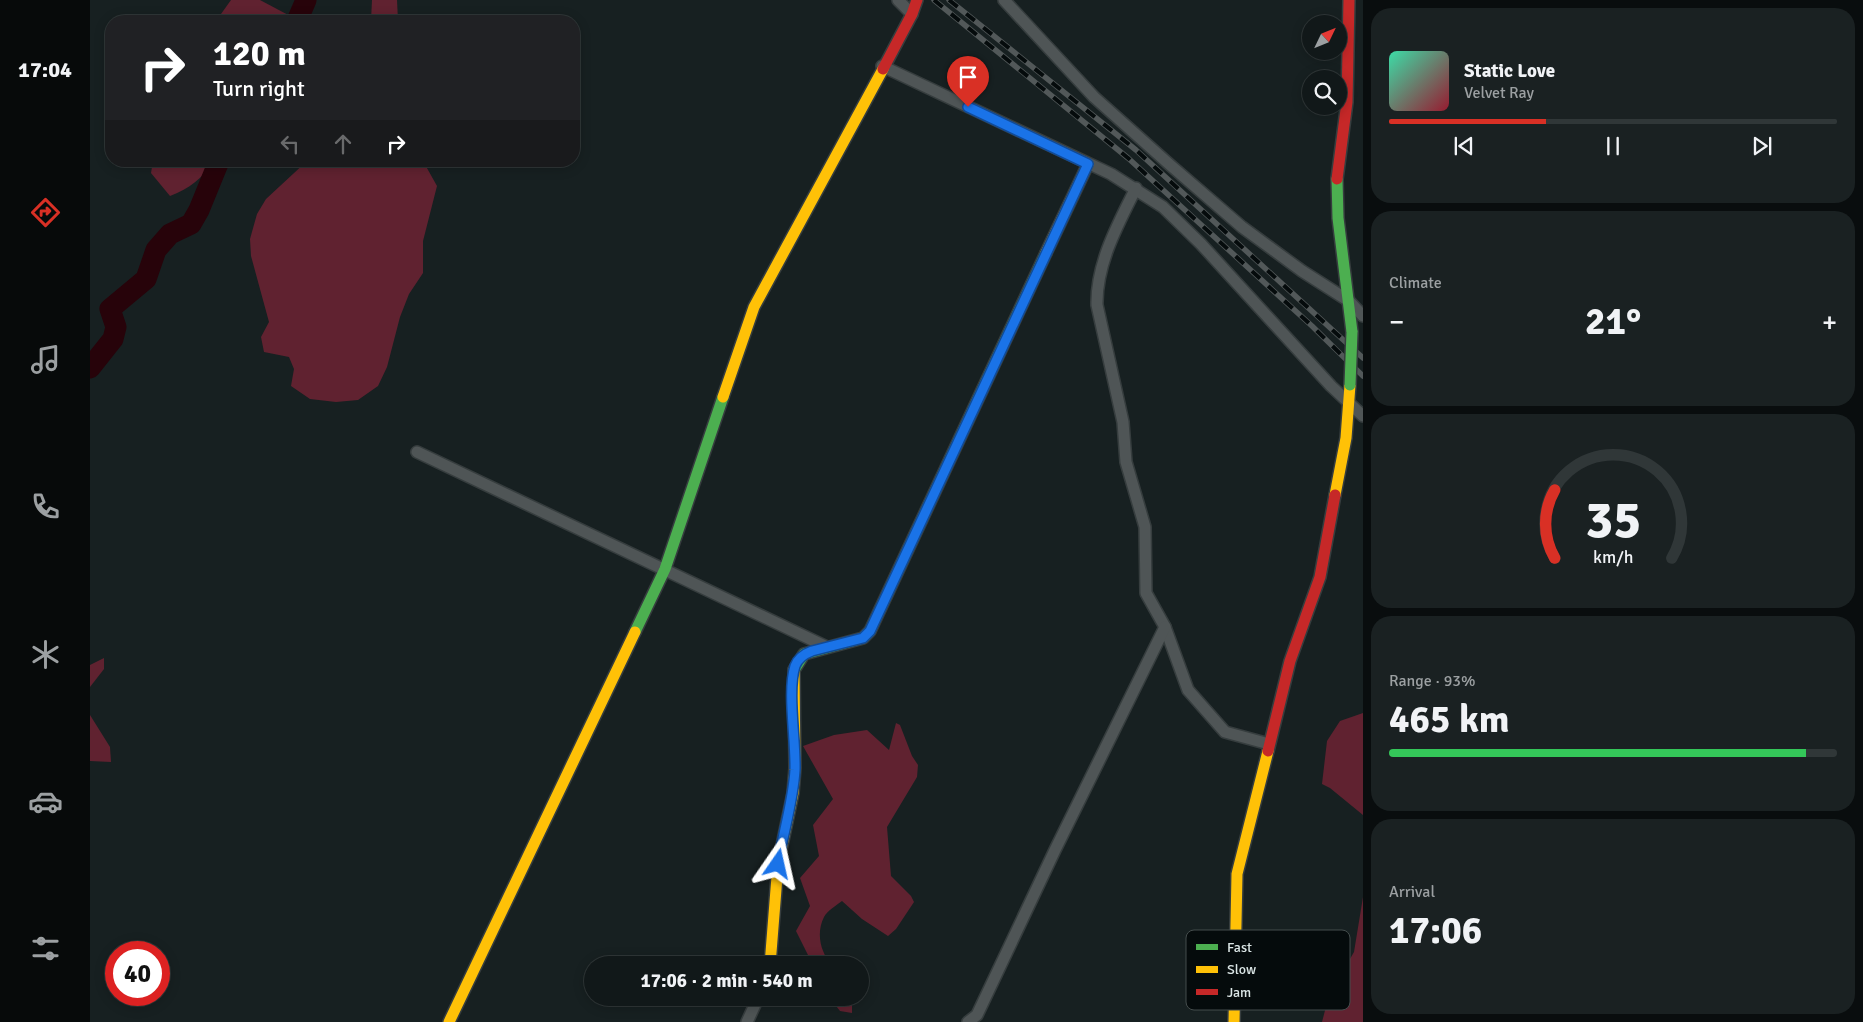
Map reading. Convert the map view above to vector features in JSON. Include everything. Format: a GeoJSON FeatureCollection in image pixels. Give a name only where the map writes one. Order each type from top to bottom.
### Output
{"type":"FeatureCollection","features":[{"type":"Feature","properties":{"kind":"street"},"geometry":{"type":"LineString","coordinates":[[898,0],[912,14]]}},
{"type":"Feature","properties":{"kind":"street"},"geometry":{"type":"LineString","coordinates":[[1004,0],[1094,97],[1169,164],[1242,227],[1302,271],[1350,300],[1363,316]]}},
{"type":"Feature","properties":{"kind":"street"},"geometry":{"type":"LineString","coordinates":[[1236,930],[1237,874],[1290,661],[1320,577],[1346,438],[1352,332],[1350,300],[1338,218],[1337,180],[1347,102],[1349,0]]}},
{"type":"Feature","properties":{"kind":"street"},"geometry":{"type":"LineString","coordinates":[[449,1022],[665,569],[754,307],[882,66],[912,14],[917,1]]}},
{"type":"Feature","properties":{"kind":"street"},"geometry":{"type":"LineString","coordinates":[[882,66],[1136,188],[1163,207],[1201,244],[1331,386],[1363,416]]}},
{"type":"Feature","properties":{"kind":"street"},"geometry":{"type":"LineString","coordinates":[[771,956],[778,864],[793,793],[795,768],[794,668],[804,654],[863,638],[870,631],[1088,164]]}},
{"type":"Feature","properties":{"kind":"street"},"geometry":{"type":"LineString","coordinates":[[1136,188],[1112,236],[1097,293],[1097,305],[1123,422],[1126,462],[1145,527],[1146,593],[1165,627],[1188,690],[1225,732],[1269,744]]}},
{"type":"Feature","properties":{"kind":"street"},"geometry":{"type":"LineString","coordinates":[[417,452],[827,647]]}},
{"type":"Feature","properties":{"kind":"street"},"geometry":{"type":"LineString","coordinates":[[968,1022],[977,1015],[1055,850],[1165,627]]}},
{"type":"Feature","properties":{"kind":"street"},"geometry":{"type":"LineString","coordinates":[[747,1022],[754,1006]]}},
{"type":"Feature","properties":{"kind":"shaded area"},"geometry":{"type":"Polygon","coordinates":[[[231,0],[260,0],[288,15],[220,15],[231,0]]]}},
{"type":"Feature","properties":{"kind":"shaded area"},"geometry":{"type":"Polygon","coordinates":[[[372,0],[397,0],[398,15],[371,15],[372,0]]]}},
{"type":"Feature","properties":{"kind":"shaded area"},"geometry":{"type":"Polygon","coordinates":[[[152,167],[208,167],[195,182],[184,190],[170,196],[151,173],[152,167]]]}},
{"type":"Feature","properties":{"kind":"shaded area"},"geometry":{"type":"Polygon","coordinates":[[[301,167],[426,167],[437,186],[423,241],[423,273],[409,294],[400,317],[387,367],[378,386],[358,400],[336,402],[310,399],[291,386],[294,369],[289,357],[264,352],[261,337],[269,322],[251,256],[250,239],[257,214],[266,199],[301,167]]]}},
{"type":"Feature","properties":{"kind":"shaded area"},"geometry":{"type":"Polygon","coordinates":[[[104,658],[104,669],[90,687],[90,665],[104,658]]]}},
{"type":"Feature","properties":{"kind":"shaded area"},"geometry":{"type":"Polygon","coordinates":[[[1363,713],[1363,815],[1330,788],[1322,784],[1327,741],[1340,721],[1363,713]]]}},
{"type":"Feature","properties":{"kind":"shaded area"},"geometry":{"type":"Polygon","coordinates":[[[90,715],[110,747],[111,762],[90,761],[90,715]]]}},
{"type":"Feature","properties":{"kind":"shaded area"},"geometry":{"type":"Polygon","coordinates":[[[896,723],[900,725],[912,756],[918,765],[917,777],[887,827],[891,876],[911,896],[914,902],[896,929],[888,936],[862,919],[842,901],[825,915],[820,929],[820,942],[826,956],[808,956],[796,931],[810,906],[800,878],[819,856],[813,825],[833,799],[803,746],[834,735],[867,730],[889,750],[896,723]]]}},
{"type":"Feature","properties":{"kind":"shaded area"},"geometry":{"type":"Polygon","coordinates":[[[1363,897],[1363,1022],[1322,1022],[1325,1010],[1350,1010],[1350,959],[1354,952],[1363,897]]]}},
{"type":"Feature","properties":{"kind":"shaded area"},"geometry":{"type":"Polygon","coordinates":[[[836,1006],[852,1006],[852,1013],[840,1011],[836,1006]]]}},
{"type":"Feature","properties":{"kind":"waterway"},"geometry":{"type":"LineString","coordinates":[[300,15],[306,0]]}},
{"type":"Feature","properties":{"kind":"waterway"},"geometry":{"type":"LineString","coordinates":[[90,368],[113,339],[116,327],[110,309],[146,279],[156,250],[170,234],[191,224],[199,210],[217,167]]}},
{"type":"Feature","properties":{"kind":"railway"},"geometry":{"type":"LineString","coordinates":[[934,0],[1128,158],[1312,326],[1363,376]]}},
{"type":"Feature","properties":{"kind":"railway"},"geometry":{"type":"LineString","coordinates":[[949,0],[1136,150],[1363,358]]}},
{"type":"Feature","properties":{"kind":"traffic: fast"},"geometry":{"type":"LineString","coordinates":[[1337,179],[1338,218],[1352,332]]}},
{"type":"Feature","properties":{"kind":"traffic: fast"},"geometry":{"type":"LineString","coordinates":[[794,670],[804,654],[863,638],[870,631],[1046,253]]}},
{"type":"Feature","properties":{"kind":"traffic: fast"},"geometry":{"type":"LineString","coordinates":[[1350,385],[1352,332]]}},
{"type":"Feature","properties":{"kind":"traffic: fast"},"geometry":{"type":"LineString","coordinates":[[635,632],[665,569],[723,397]]}},
{"type":"Feature","properties":{"kind":"traffic: slow"},"geometry":{"type":"LineString","coordinates":[[723,397],[754,307],[883,69]]}},
{"type":"Feature","properties":{"kind":"traffic: slow"},"geometry":{"type":"LineString","coordinates":[[1046,253],[1088,164]]}},
{"type":"Feature","properties":{"kind":"traffic: slow"},"geometry":{"type":"LineString","coordinates":[[1335,495],[1346,438],[1350,385]]}},
{"type":"Feature","properties":{"kind":"traffic: slow"},"geometry":{"type":"LineString","coordinates":[[449,1022],[635,632]]}},
{"type":"Feature","properties":{"kind":"traffic: slow"},"geometry":{"type":"LineString","coordinates":[[771,956],[778,864],[793,793],[795,768],[794,670]]}},
{"type":"Feature","properties":{"kind":"traffic: slow"},"geometry":{"type":"LineString","coordinates":[[1236,930],[1237,874],[1268,751]]}},
{"type":"Feature","properties":{"kind":"traffic: slow"},"geometry":{"type":"LineString","coordinates":[[1234,1010],[1234,1022]]}},
{"type":"Feature","properties":{"kind":"traffic: jam"},"geometry":{"type":"LineString","coordinates":[[883,69],[912,14],[917,0]]}},
{"type":"Feature","properties":{"kind":"traffic: jam"},"geometry":{"type":"LineString","coordinates":[[1337,179],[1347,102],[1349,0]]}},
{"type":"Feature","properties":{"kind":"traffic: jam"},"geometry":{"type":"LineString","coordinates":[[1268,751],[1290,661],[1320,577],[1335,495]]}},
{"type":"Feature","properties":{"kind":"route"},"geometry":{"type":"LineString","coordinates":[[778,864],[793,793],[795,768],[793,733],[794,668],[797,661],[804,654],[863,638],[870,631],[970,413],[1088,164],[968,107]]}}]}
